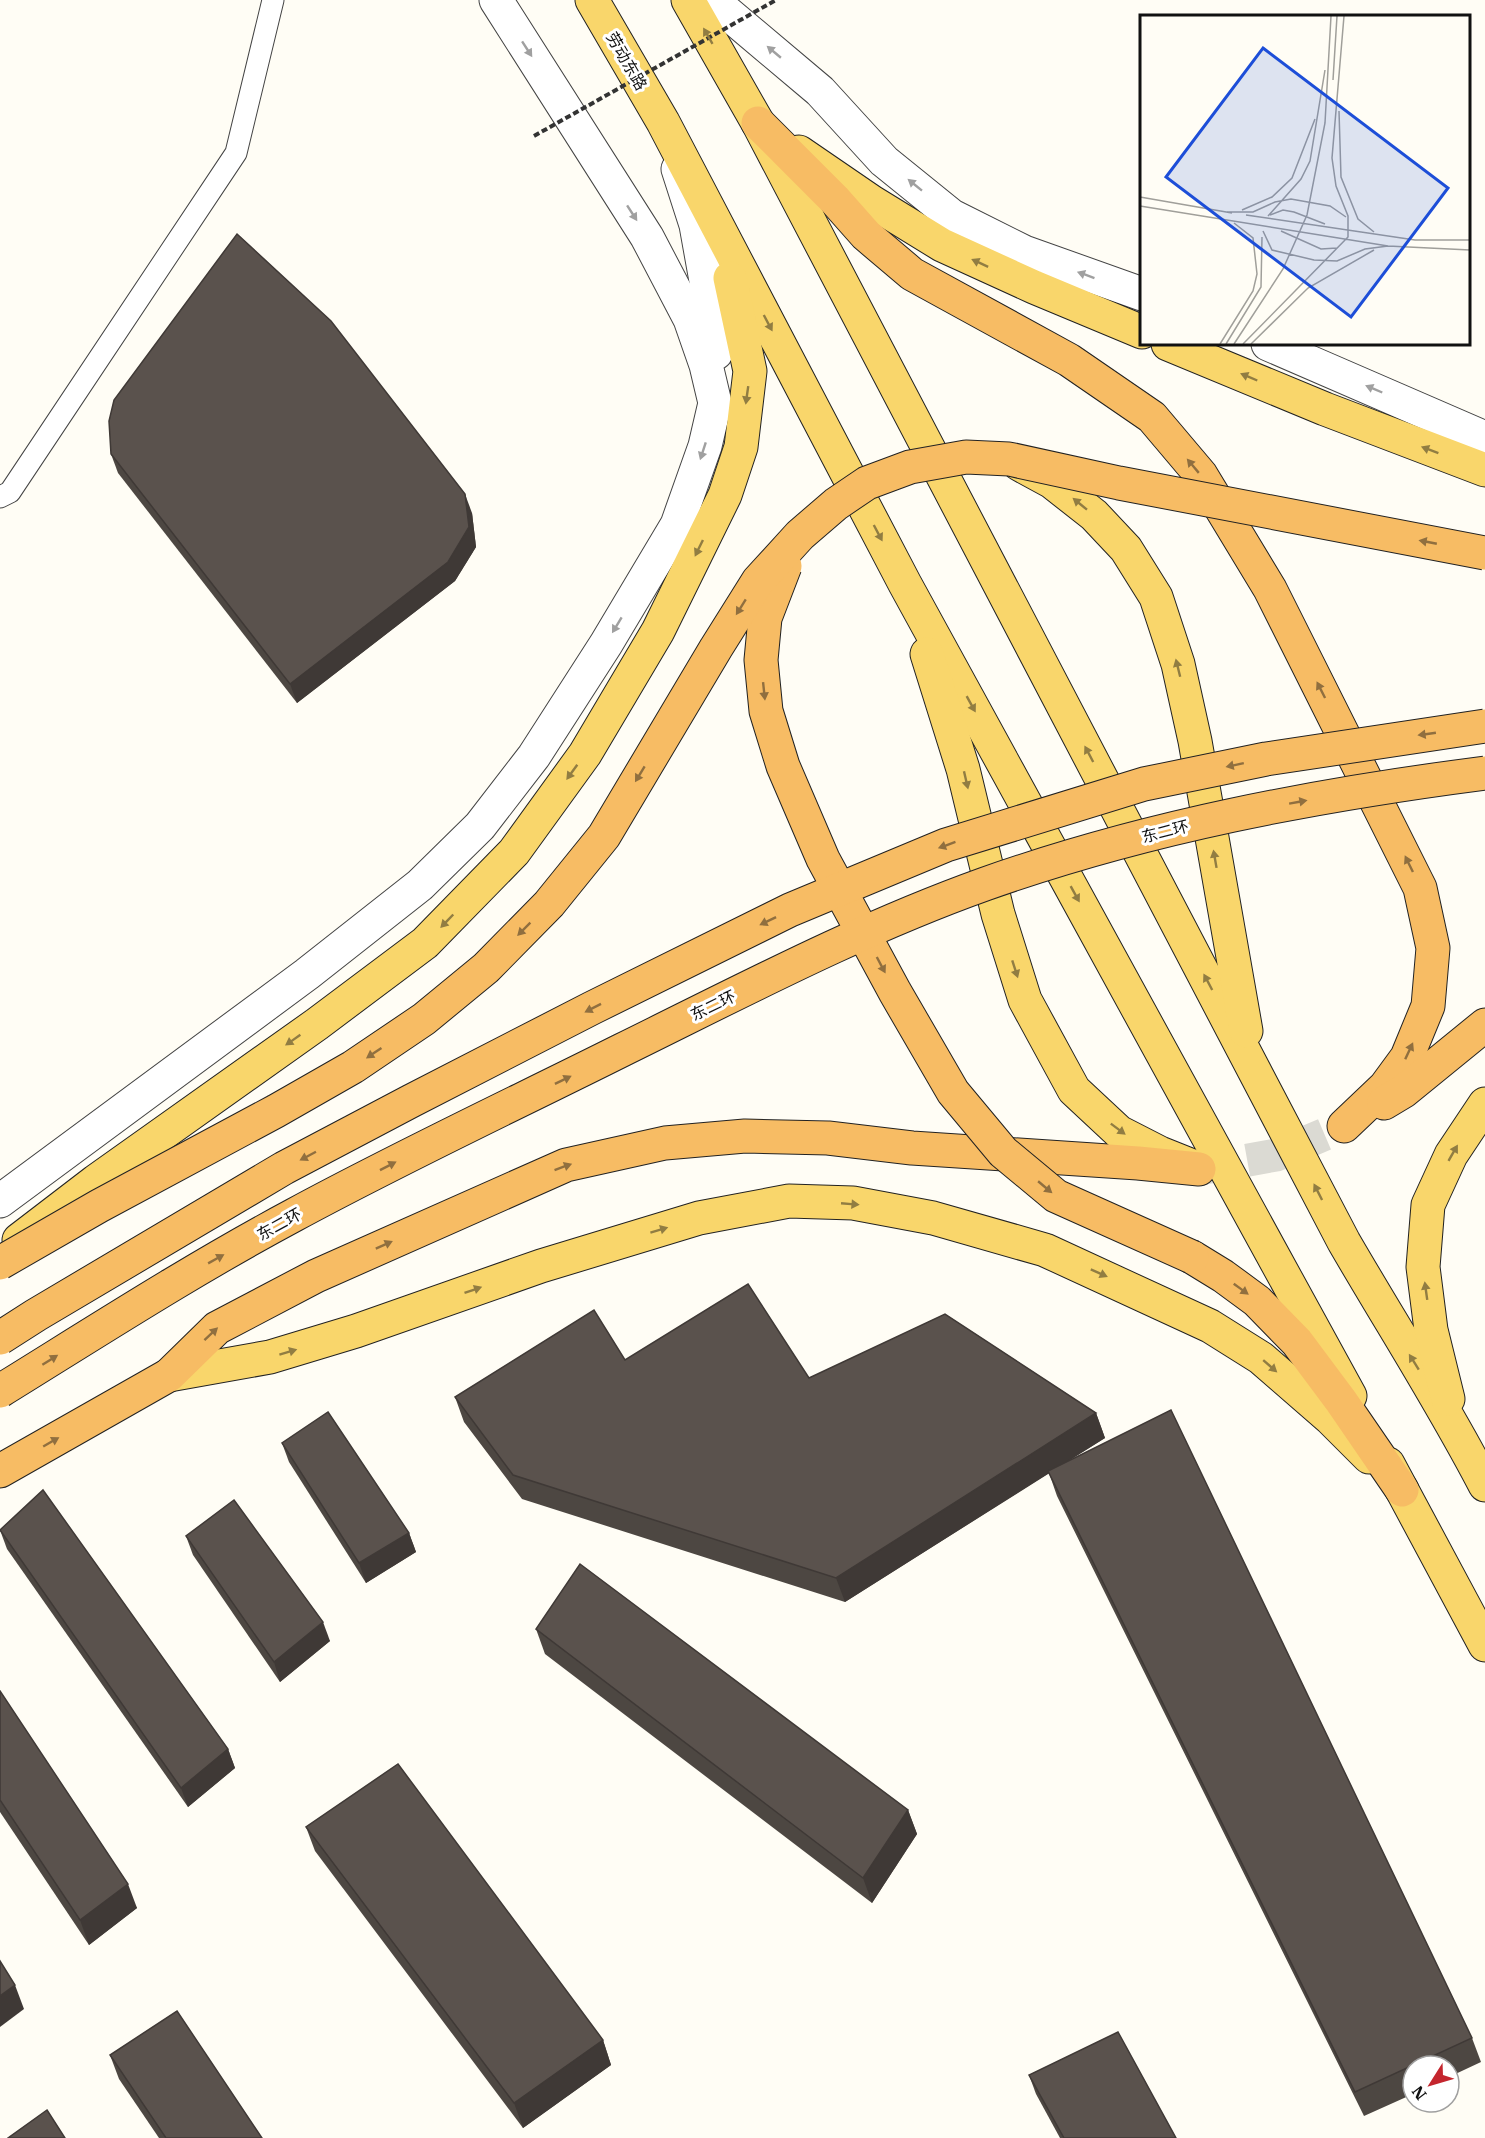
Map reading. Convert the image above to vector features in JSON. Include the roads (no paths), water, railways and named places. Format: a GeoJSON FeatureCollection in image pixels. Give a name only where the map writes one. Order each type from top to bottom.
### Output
{"type":"FeatureCollection","features":[{"type":"Feature","properties":{"kind":"highway"},"geometry":{"type":"LineString","coordinates":[[758,123],[835,200],[866,235],[912,274],[1069,360],[1152,417],[1201,475],[1270,589],[1420,888],[1433,948],[1428,1006],[1407,1057],[1384,1087],[1344,1126],[1404,1091],[1474,1033]]}},
{"type":"Feature","properties":{"kind":"highway"},"geometry":{"type":"LineString","coordinates":[[0,1263],[353,1067],[424,1019],[486,968],[549,904],[604,836],[758,581],[800,535],[836,504],[867,483],[910,467],[966,457],[1009,459],[1119,483],[1485,553]]}},
{"type":"Feature","properties":{"kind":"highway"},"geometry":{"type":"LineString","coordinates":[[800,535],[777,583],[765,618],[761,660],[766,711],[783,766],[823,859],[889,982],[953,1092],[1003,1152],[1056,1196],[1192,1257],[1257,1300],[1297,1342],[1402,1490]]}},
{"type":"Feature","properties":{"kind":"highway"},"geometry":{"type":"LineString","coordinates":[[0,1338],[284,1168],[592,1008],[790,910],[946,845],[1143,784],[1266,759],[1485,726]]}},
{"type":"Feature","properties":{"kind":"highway","name":"东二环"},"geometry":{"type":"LineString","coordinates":[[0,1391],[202,1267],[294,1215],[771,976],[897,919],[982,885],[1058,860],[1159,832],[1270,807],[1398,784],[1485,773]]}},
{"type":"Feature","properties":{"kind":"highway"},"geometry":{"type":"LineString","coordinates":[[0,1471],[169,1375],[217,1328],[316,1276],[566,1165],[664,1143],[745,1136],[828,1138],[912,1148],[1199,1169]]}},
{"type":"Feature","properties":{"kind":"main road","name":"劳动东路"},"geometry":{"type":"LineString","coordinates":[[592,0],[663,122]]}},
{"type":"Feature","properties":{"kind":"main road"},"geometry":{"type":"LineString","coordinates":[[688,0],[758,123],[1344,1242],[1456,1430],[1485,1485]]}},
{"type":"Feature","properties":{"kind":"main road"},"geometry":{"type":"LineString","coordinates":[[0,1256],[96,1181],[316,1024],[424,943],[514,852],[585,754],[658,631],[725,495],[741,447],[750,371],[733,285],[663,122]]}},
{"type":"Feature","properties":{"kind":"main road"},"geometry":{"type":"LineString","coordinates":[[663,122],[905,584],[1485,1645]]}},
{"type":"Feature","properties":{"kind":"main road"},"geometry":{"type":"LineString","coordinates":[[758,123],[872,202],[942,245],[1140,331]]}},
{"type":"Feature","properties":{"kind":"main road"},"geometry":{"type":"LineString","coordinates":[[1170,345],[1325,409],[1485,471]]}},
{"type":"Feature","properties":{"kind":"main road"},"geometry":{"type":"LineString","coordinates":[[1009,459],[1052,482],[1094,516],[1126,549],[1156,597],[1178,664],[1195,741],[1252,1065]]}},
{"type":"Feature","properties":{"kind":"main road"},"geometry":{"type":"LineString","coordinates":[[905,584],[963,769],[998,914],[1025,1000],[1074,1090],[1119,1132],[1160,1153],[1199,1169]]}},
{"type":"Feature","properties":{"kind":"main road"},"geometry":{"type":"LineString","coordinates":[[1456,1430],[1431,1330],[1423,1267],[1428,1205],[1451,1155],[1485,1104]]}},
{"type":"Feature","properties":{"kind":"main road"},"geometry":{"type":"LineString","coordinates":[[169,1375],[270,1357],[356,1331],[541,1266],[699,1218],[789,1201],[854,1203],[933,1218],[1045,1250],[1121,1283],[1210,1326],[1261,1358],[1330,1418],[1402,1490]]}},
{"type":"Feature","properties":{"kind":"street"},"geometry":{"type":"LineString","coordinates":[[495,0],[647,237],[690,319],[706,365],[715,403]]}},
{"type":"Feature","properties":{"kind":"street"},"geometry":{"type":"LineString","coordinates":[[712,0],[820,91],[885,161],[952,216],[1024,252],[1140,293]]}},
{"type":"Feature","properties":{"kind":"street"},"geometry":{"type":"LineString","coordinates":[[0,1201],[316,968],[420,885],[480,826],[540,747],[606,644],[677,525],[705,446],[715,403],[717,346],[696,225],[663,122]]}},
{"type":"Feature","properties":{"kind":"street"},"geometry":{"type":"LineString","coordinates":[[1271,345],[1485,438]]}},
{"type":"Feature","properties":{"kind":"lane"},"geometry":{"type":"LineString","coordinates":[[0,497],[10,492],[236,153],[273,0]]}},
{"type":"Feature","properties":{"kind":"tunnel"},"geometry":{"type":"LineString","coordinates":[[1199,1169],[1276,1155],[1344,1126]]}}]}
